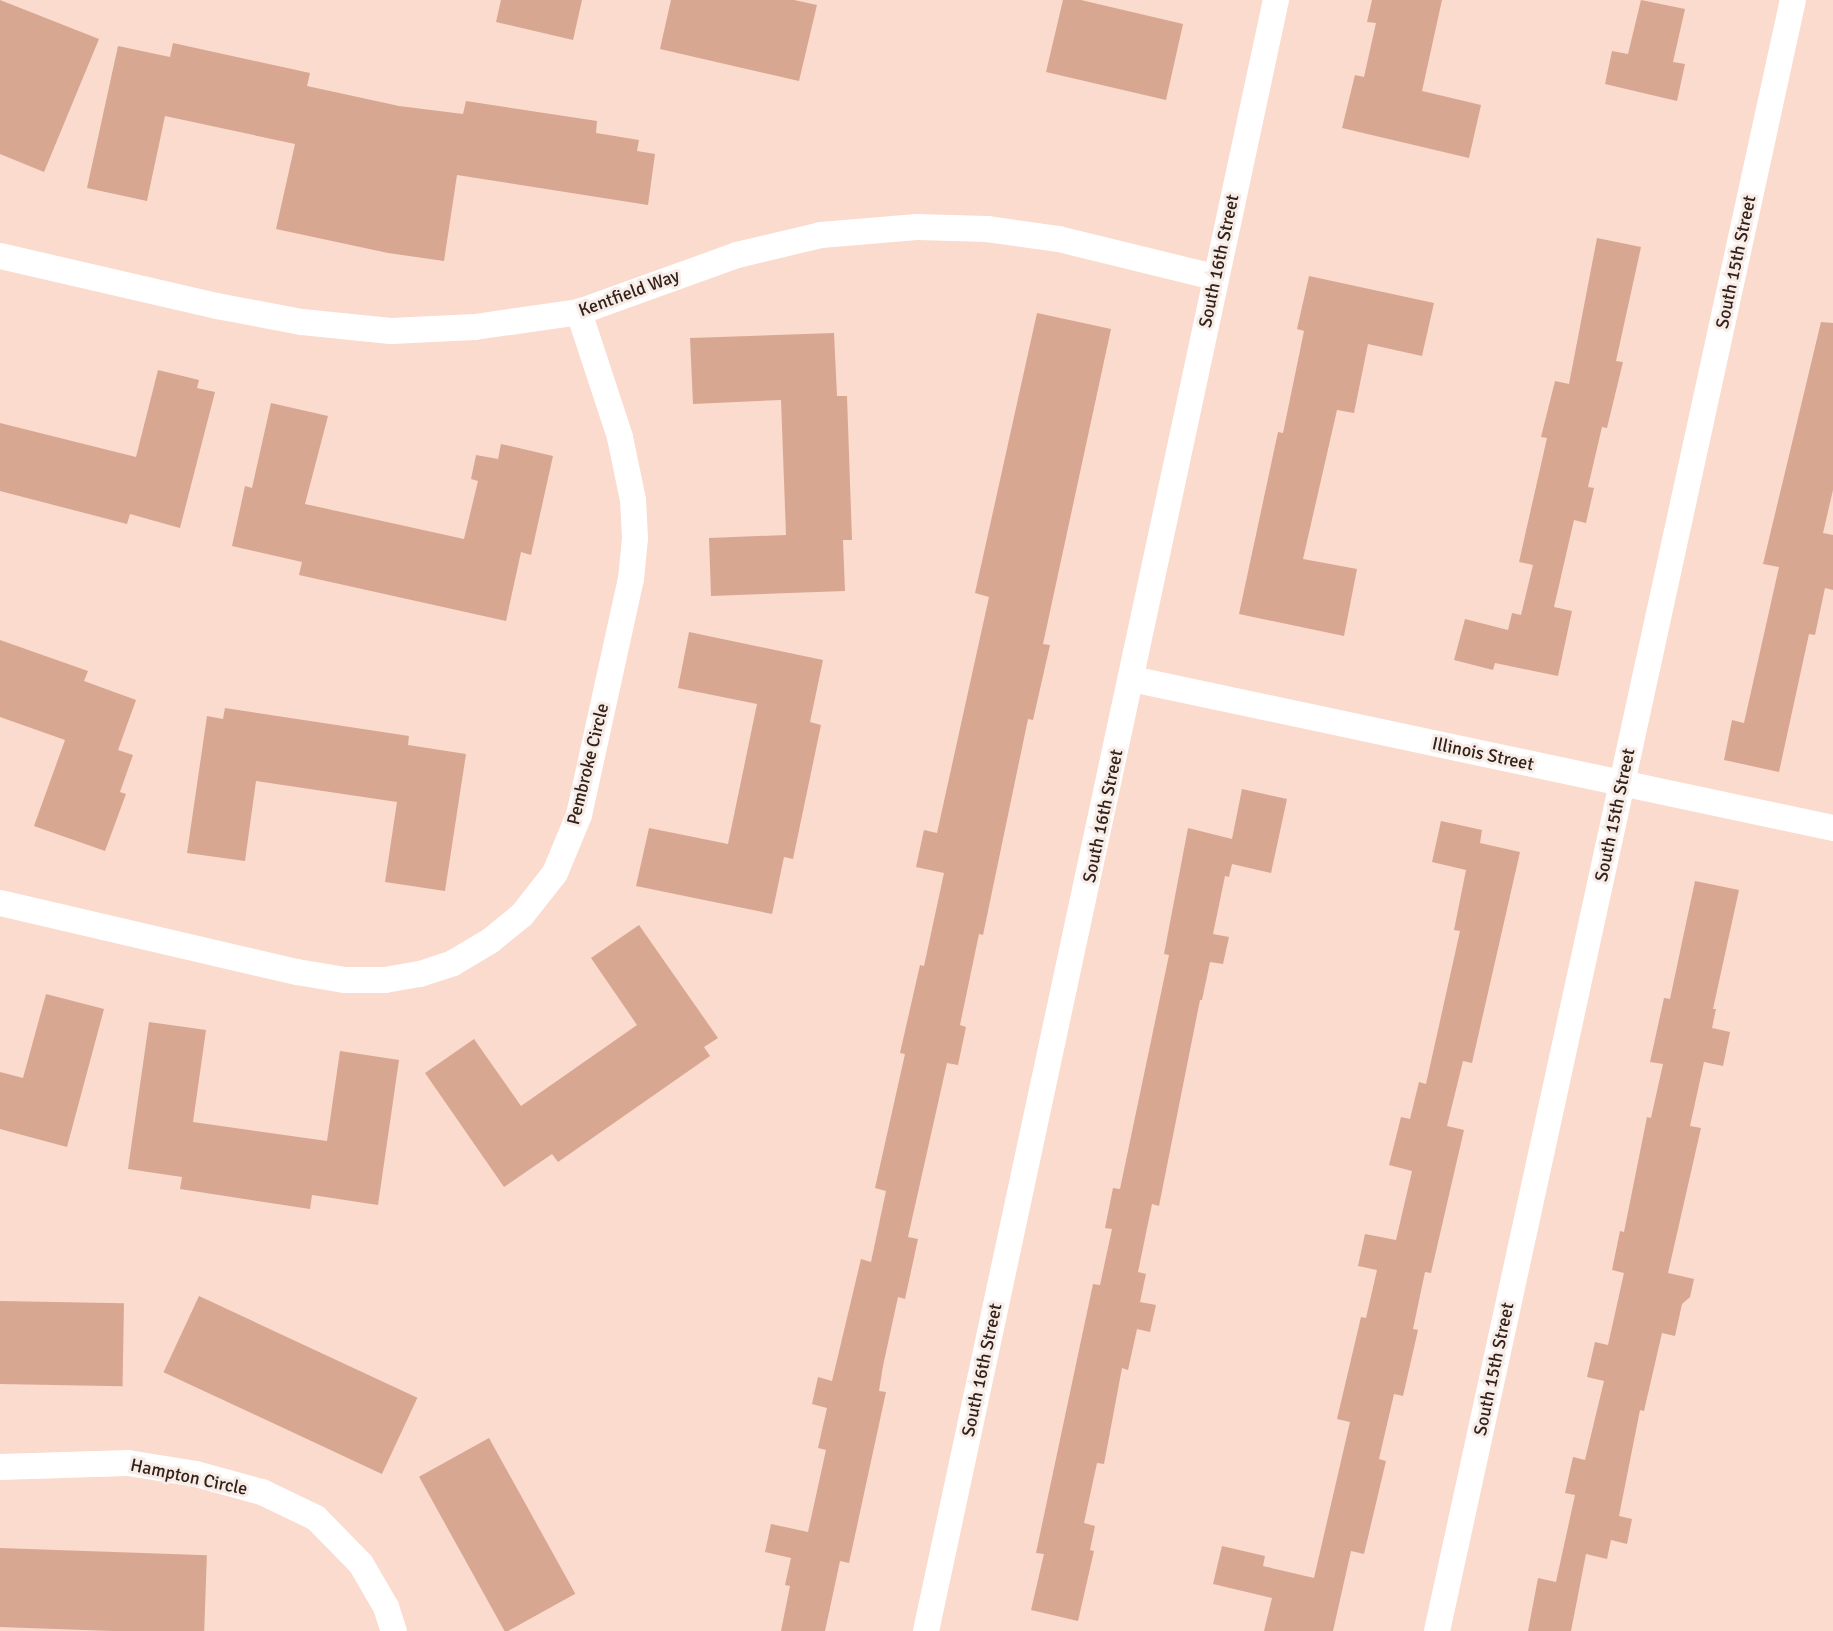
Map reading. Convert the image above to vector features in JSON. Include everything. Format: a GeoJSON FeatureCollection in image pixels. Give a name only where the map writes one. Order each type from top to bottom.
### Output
{"type":"FeatureCollection","features":[{"type":"Feature","properties":{"kind":"street","name":"South 16th Street"},"geometry":{"type":"LineString","coordinates":[[926,1631],[1132,679],[1214,277],[1276,0]]}},
{"type":"Feature","properties":{"kind":"street","name":"South 15th Street"},"geometry":{"type":"LineString","coordinates":[[1437,1631],[1793,0]]}},
{"type":"Feature","properties":{"kind":"street","name":"Kentfield Way"},"geometry":{"type":"LineString","coordinates":[[0,256],[217,306],[302,322],[391,331],[475,327],[579,312],[737,255],[821,235],[917,227],[987,229],[1059,239],[1214,277]]}},
{"type":"Feature","properties":{"kind":"street","name":"Pembroke Circle"},"geometry":{"type":"LineString","coordinates":[[0,903],[297,972],[345,980],[408,976],[453,963],[490,941],[522,915],[555,873],[579,815],[631,579],[634,552],[633,500],[620,437],[579,312]]}},
{"type":"Feature","properties":{"kind":"street","name":"Illinois Street"},"geometry":{"type":"LineString","coordinates":[[1132,679],[1833,828]]}},
{"type":"Feature","properties":{"kind":"street","name":"Hampton Circle"},"geometry":{"type":"LineString","coordinates":[[0,1467],[128,1463],[196,1474],[262,1492],[316,1518],[361,1564],[386,1607],[394,1631]]}},
{"type":"Feature","properties":{"kind":"building"},"geometry":{"type":"Polygon","coordinates":[[[0,0],[99,39],[44,172],[0,154],[0,0]]]}},
{"type":"Feature","properties":{"kind":"building"},"geometry":{"type":"Polygon","coordinates":[[[501,0],[582,0],[573,40],[496,22],[501,0]]]}},
{"type":"Feature","properties":{"kind":"building"},"geometry":{"type":"Polygon","coordinates":[[[671,0],[794,0],[817,5],[799,81],[660,49],[671,0]]]}},
{"type":"Feature","properties":{"kind":"building"},"geometry":{"type":"Polygon","coordinates":[[[1063,0],[1081,0],[1183,24],[1166,100],[1046,72],[1063,0]]]}},
{"type":"Feature","properties":{"kind":"building"},"geometry":{"type":"Polygon","coordinates":[[[1372,0],[1442,0],[1422,91],[1481,105],[1469,158],[1342,128],[1355,75],[1364,77],[1376,23],[1367,22],[1372,0]]]}},
{"type":"Feature","properties":{"kind":"building"},"geometry":{"type":"Polygon","coordinates":[[[1641,0],[1685,9],[1673,62],[1685,64],[1677,101],[1605,84],[1612,51],[1628,54],[1641,0]]]}},
{"type":"Feature","properties":{"kind":"building"},"geometry":{"type":"Polygon","coordinates":[[[173,43],[310,73],[307,86],[399,106],[463,114],[466,101],[597,121],[596,133],[639,140],[637,151],[655,154],[648,205],[457,175],[444,261],[388,253],[276,229],[295,144],[165,116],[147,201],[87,188],[118,46],[170,57],[173,43]]]}},
{"type":"Feature","properties":{"kind":"building"},"geometry":{"type":"Polygon","coordinates":[[[1597,238],[1641,247],[1616,361],[1623,362],[1607,428],[1602,427],[1588,487],[1594,488],[1586,523],[1574,520],[1554,607],[1572,611],[1558,676],[1495,663],[1493,670],[1454,660],[1465,619],[1508,630],[1512,613],[1521,615],[1533,565],[1519,562],[1547,438],[1541,437],[1555,381],[1569,384],[1597,238]]]}},
{"type":"Feature","properties":{"kind":"building"},"geometry":{"type":"Polygon","coordinates":[[[1309,276],[1434,303],[1422,356],[1368,344],[1354,413],[1337,410],[1303,559],[1357,569],[1344,636],[1239,614],[1278,432],[1283,433],[1304,331],[1297,329],[1309,276]]]}},
{"type":"Feature","properties":{"kind":"building"},"geometry":{"type":"Polygon","coordinates":[[[1037,313],[1111,329],[1043,644],[1050,645],[1033,720],[1028,719],[983,935],[979,934],[960,1025],[966,1027],[958,1065],[947,1063],[908,1237],[918,1239],[905,1299],[898,1297],[883,1366],[879,1391],[886,1392],[849,1563],[840,1561],[825,1631],[781,1631],[790,1586],[785,1585],[791,1558],[765,1552],[771,1524],[808,1532],[826,1450],[818,1448],[827,1408],[812,1404],[818,1377],[832,1381],[861,1259],[871,1262],[886,1191],[875,1188],[905,1054],[900,1053],[920,965],[924,966],[944,873],[916,867],[924,830],[937,833],[989,597],[975,593],[1037,313]]]}},
{"type":"Feature","properties":{"kind":"building"},"geometry":{"type":"Polygon","coordinates":[[[1821,322],[1833,323],[1833,490],[1823,533],[1833,535],[1833,590],[1825,588],[1815,635],[1809,634],[1779,772],[1724,760],[1732,720],[1744,723],[1779,567],[1763,564],[1821,322]]]}},
{"type":"Feature","properties":{"kind":"building"},"geometry":{"type":"Polygon","coordinates":[[[834,333],[837,396],[847,396],[852,540],[843,540],[845,591],[711,596],[709,538],[786,535],[781,400],[693,404],[690,338],[834,333]]]}},
{"type":"Feature","properties":{"kind":"building"},"geometry":{"type":"Polygon","coordinates":[[[158,370],[199,380],[197,388],[215,392],[180,528],[130,514],[127,524],[0,491],[0,423],[136,457],[158,370]]]}},
{"type":"Feature","properties":{"kind":"building"},"geometry":{"type":"Polygon","coordinates":[[[271,403],[328,416],[305,504],[464,539],[478,481],[471,479],[476,455],[498,459],[501,444],[553,456],[531,555],[521,552],[506,621],[299,575],[302,562],[232,546],[245,486],[252,488],[271,403]]]}},
{"type":"Feature","properties":{"kind":"building"},"geometry":{"type":"Polygon","coordinates":[[[689,632],[823,660],[810,722],[821,725],[793,859],[784,857],[772,914],[636,886],[649,828],[728,844],[757,704],[678,688],[689,632]]]}},
{"type":"Feature","properties":{"kind":"building"},"geometry":{"type":"Polygon","coordinates":[[[0,640],[88,671],[84,681],[136,700],[118,750],[133,755],[120,792],[126,794],[105,851],[34,826],[65,740],[0,717],[0,640]]]}},
{"type":"Feature","properties":{"kind":"building"},"geometry":{"type":"Polygon","coordinates":[[[225,708],[409,736],[408,745],[466,754],[445,891],[385,882],[397,802],[256,781],[245,861],[187,853],[207,716],[223,719],[225,708]]]}},
{"type":"Feature","properties":{"kind":"building"},"geometry":{"type":"Polygon","coordinates":[[[1242,789],[1287,799],[1271,873],[1232,864],[1229,877],[1225,876],[1213,934],[1229,937],[1223,964],[1210,962],[1159,1206],[1152,1204],[1138,1272],[1146,1274],[1140,1302],[1156,1305],[1150,1332],[1137,1329],[1128,1370],[1122,1368],[1104,1464],[1097,1463],[1084,1523],[1095,1526],[1090,1550],[1094,1551],[1078,1621],[1031,1610],[1044,1554],[1036,1553],[1093,1284],[1100,1285],[1112,1229],[1105,1228],[1113,1188],[1120,1189],[1169,955],[1164,954],[1188,828],[1232,839],[1242,789]]]}},
{"type":"Feature","properties":{"kind":"building"},"geometry":{"type":"Polygon","coordinates":[[[1441,821],[1482,830],[1480,843],[1520,852],[1472,1063],[1463,1061],[1447,1126],[1464,1130],[1431,1273],[1425,1272],[1413,1329],[1418,1330],[1403,1396],[1394,1394],[1379,1459],[1386,1461],[1364,1554],[1351,1551],[1333,1631],[1264,1631],[1272,1598],[1213,1584],[1222,1546],[1265,1556],[1263,1566],[1314,1578],[1350,1422],[1337,1419],[1361,1317],[1366,1318],[1377,1270],[1358,1266],[1365,1234],[1396,1240],[1412,1171],[1389,1165],[1401,1117],[1410,1119],[1419,1082],[1426,1084],[1460,931],[1454,930],[1466,870],[1432,862],[1441,821]]]}},
{"type":"Feature","properties":{"kind":"building"},"geometry":{"type":"Polygon","coordinates":[[[1695,881],[1739,890],[1713,1009],[1716,1009],[1712,1028],[1730,1032],[1723,1066],[1704,1062],[1690,1126],[1701,1128],[1668,1273],[1694,1279],[1690,1297],[1682,1304],[1675,1336],[1662,1333],[1644,1411],[1640,1410],[1619,1516],[1632,1519],[1627,1544],[1611,1540],[1607,1559],[1586,1554],[1571,1631],[1528,1631],[1538,1578],[1556,1582],[1575,1495],[1565,1493],[1573,1457],[1585,1460],[1604,1381],[1587,1377],[1595,1342],[1608,1345],[1624,1273],[1612,1270],[1620,1231],[1624,1232],[1647,1117],[1651,1118],[1663,1064],[1650,1062],[1664,998],[1670,999],[1695,881]]]}},
{"type":"Feature","properties":{"kind":"building"},"geometry":{"type":"Polygon","coordinates":[[[639,925],[718,1038],[704,1047],[710,1056],[558,1162],[552,1154],[504,1187],[425,1073],[474,1039],[521,1106],[637,1025],[591,958],[639,925]]]}},
{"type":"Feature","properties":{"kind":"building"},"geometry":{"type":"Polygon","coordinates":[[[46,994],[104,1009],[67,1147],[0,1129],[0,1072],[23,1078],[46,994]]]}},
{"type":"Feature","properties":{"kind":"building"},"geometry":{"type":"Polygon","coordinates":[[[149,1022],[206,1030],[193,1122],[327,1141],[340,1051],[399,1060],[378,1205],[312,1195],[310,1209],[180,1189],[182,1177],[128,1169],[149,1022]]]}},
{"type":"Feature","properties":{"kind":"building"},"geometry":{"type":"Polygon","coordinates":[[[199,1296],[417,1398],[382,1474],[164,1372],[199,1296]]]}},
{"type":"Feature","properties":{"kind":"building"},"geometry":{"type":"Polygon","coordinates":[[[0,1301],[124,1303],[123,1386],[0,1384],[0,1301]]]}},
{"type":"Feature","properties":{"kind":"building"},"geometry":{"type":"Polygon","coordinates":[[[489,1438],[575,1594],[505,1631],[419,1477],[489,1438]]]}},
{"type":"Feature","properties":{"kind":"building"},"geometry":{"type":"Polygon","coordinates":[[[0,1548],[207,1555],[204,1631],[0,1627],[0,1548]]]}}]}
